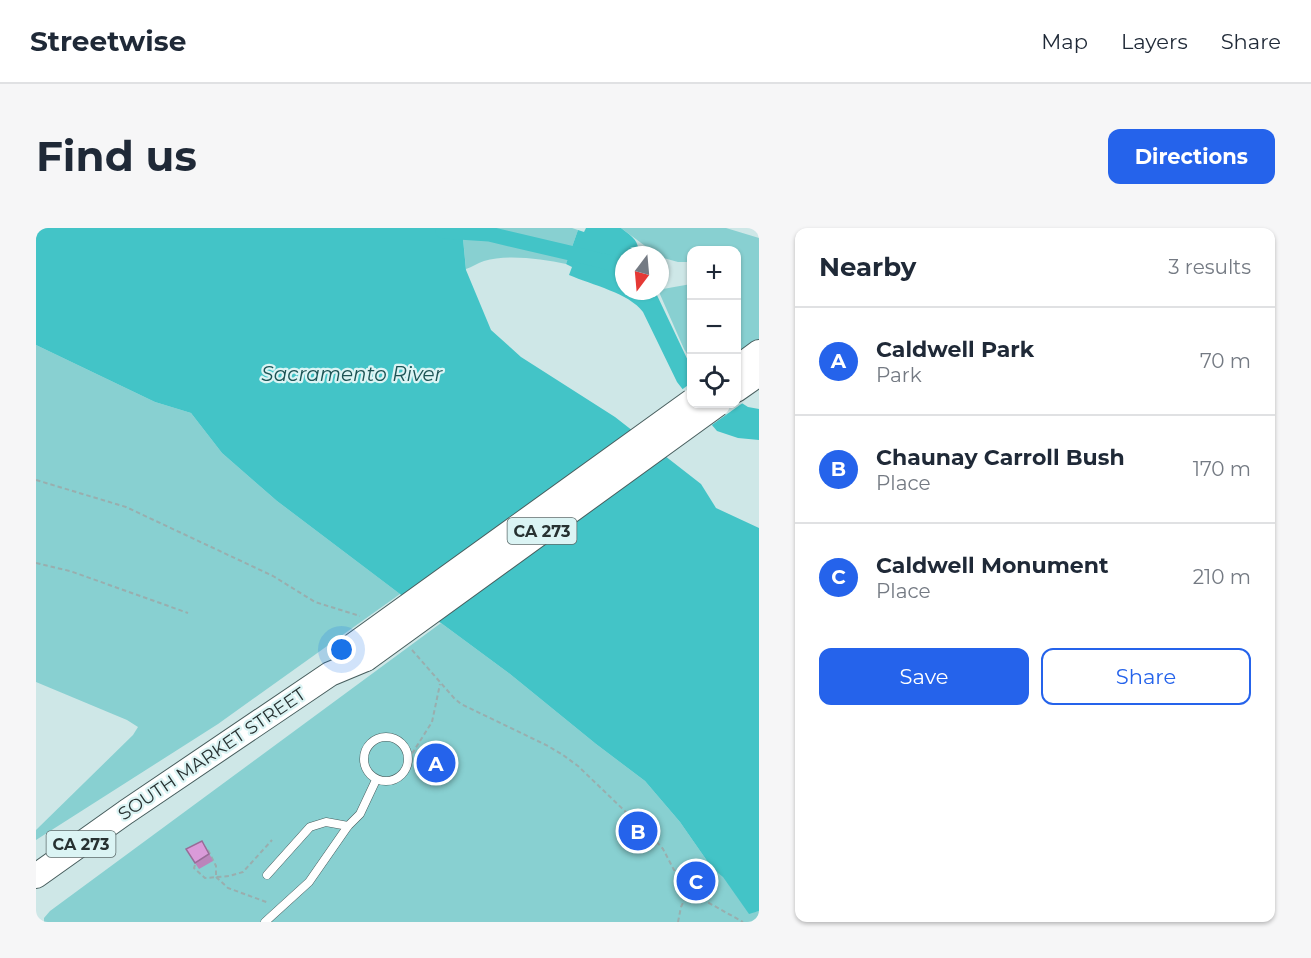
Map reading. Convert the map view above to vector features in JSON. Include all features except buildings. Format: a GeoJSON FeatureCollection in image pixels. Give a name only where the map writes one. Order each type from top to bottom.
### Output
{"type":"FeatureCollection","features":[{"type":"Feature","properties":{"kind":"main road"},"geometry":{"type":"LineString","coordinates":[[741,381],[751,364]]}},
{"type":"Feature","properties":{"kind":"main road","name":"SOUTH MARKET STREET"},"geometry":{"type":"LineString","coordinates":[[36,876],[330,674],[687,405]]}},
{"type":"Feature","properties":{"kind":"main road","name":"SOUTH MARKET STREET"},"geometry":{"type":"LineString","coordinates":[[357,654],[712,408]]}},
{"type":"Feature","properties":{"kind":"lane"},"geometry":{"type":"LineString","coordinates":[[385,736],[393,738],[404,746],[408,760],[403,774],[383,782],[370,776],[363,762],[363,755],[371,742],[385,736]]}},
{"type":"Feature","properties":{"kind":"lane"},"geometry":{"type":"LineString","coordinates":[[265,922],[309,882],[348,826],[360,814],[376,780]]}},
{"type":"Feature","properties":{"kind":"lane"},"geometry":{"type":"LineString","coordinates":[[267,875],[310,827],[326,822],[348,826]]}},
{"type":"Feature","properties":{"kind":"path"},"geometry":{"type":"LineString","coordinates":[[36,480],[126,507],[273,576],[304,597],[321,605],[364,617]]}},
{"type":"Feature","properties":{"kind":"path"},"geometry":{"type":"LineString","coordinates":[[36,563],[70,571],[188,613]]}},
{"type":"Feature","properties":{"kind":"path"},"geometry":{"type":"LineString","coordinates":[[409,647],[461,704],[549,746],[578,766],[663,849],[681,884],[688,892],[743,922]]}},
{"type":"Feature","properties":{"kind":"path"},"geometry":{"type":"LineString","coordinates":[[408,760],[432,722],[440,683]]}},
{"type":"Feature","properties":{"kind":"path"},"geometry":{"type":"LineString","coordinates":[[195,865],[194,868],[202,877],[207,878],[243,872],[272,840]]}},
{"type":"Feature","properties":{"kind":"path"},"geometry":{"type":"LineString","coordinates":[[208,850],[216,866],[216,877],[228,888],[272,904]]}},
{"type":"Feature","properties":{"kind":"path"},"geometry":{"type":"LineString","coordinates":[[678,922],[681,907],[688,892]]}},
{"type":"Feature","properties":{"kind":"shaded area"},"geometry":{"type":"Polygon","coordinates":[[[462,228],[572,228],[578,230],[566,264],[536,259],[503,258],[484,261],[466,269],[462,228]]]}},
{"type":"Feature","properties":{"kind":"shaded area"},"geometry":{"type":"Polygon","coordinates":[[[621,228],[726,228],[759,238],[759,339],[741,351],[741,246],[687,246],[687,262],[678,262],[669,260],[669,246],[645,246],[621,228]]]}},
{"type":"Feature","properties":{"kind":"shaded area"},"geometry":{"type":"Polygon","coordinates":[[[687,285],[687,354],[663,300],[669,300],[669,288],[687,285]]]}},
{"type":"Feature","properties":{"kind":"shaded area"},"geometry":{"type":"Polygon","coordinates":[[[36,345],[155,402],[191,413],[222,453],[277,501],[400,594],[218,724],[36,840],[36,830],[133,735],[138,727],[127,720],[36,682],[36,345]]]}},
{"type":"Feature","properties":{"kind":"shaded area"},"geometry":{"type":"Polygon","coordinates":[[[441,623],[510,674],[645,781],[680,822],[712,868],[723,876],[749,913],[759,911],[759,922],[44,922],[44,918],[50,911],[441,623]]]}},
{"type":"Feature","properties":{"kind":"water","name":"Sacramento River"},"geometry":{"type":"Polygon","coordinates":[[[36,228],[462,228],[466,270],[491,330],[521,357],[615,417],[701,484],[716,508],[759,528],[759,911],[749,914],[723,877],[712,868],[680,822],[645,781],[510,674],[277,501],[222,453],[191,413],[155,402],[36,345],[36,228]]]}},
{"type":"Feature","properties":{"kind":"water"},"geometry":{"type":"Polygon","coordinates":[[[586,228],[621,228],[637,243],[638,246],[615,246],[615,293],[569,275],[572,267],[566,264],[578,230],[584,232],[586,228]]]}},
{"type":"Feature","properties":{"kind":"water"},"geometry":{"type":"Polygon","coordinates":[[[629,300],[659,300],[687,359],[687,395],[677,382],[643,312],[629,300]]]}},
{"type":"Feature","properties":{"kind":"water"},"geometry":{"type":"Polygon","coordinates":[[[741,403],[748,407],[759,409],[759,440],[738,438],[717,431],[697,408],[741,408],[741,403]]]}},
{"type":"Feature","properties":{"kind":"pier"},"geometry":{"type":"Polygon","coordinates":[[[687,386],[687,400],[680,391],[687,386]]]}},
{"type":"Feature","properties":{"kind":"pier"},"geometry":{"type":"Polygon","coordinates":[[[694,408],[736,408],[709,427],[694,408]]]}},
{"type":"Feature","properties":{"kind":"waterway"},"geometry":{"type":"LineString","coordinates":[[443,231],[489,234],[611,263],[615,267]]}},
{"type":"Feature","properties":{"kind":"place","name":"Caldwell Park"},"geometry":{"type":"Point","coordinates":[436,763]}},
{"type":"Feature","properties":{"kind":"place","name":"Chaunay Carroll Bush"},"geometry":{"type":"Point","coordinates":[638,831]}},
{"type":"Feature","properties":{"kind":"place","name":"Caldwell Monument"},"geometry":{"type":"Point","coordinates":[696,881]}}]}
